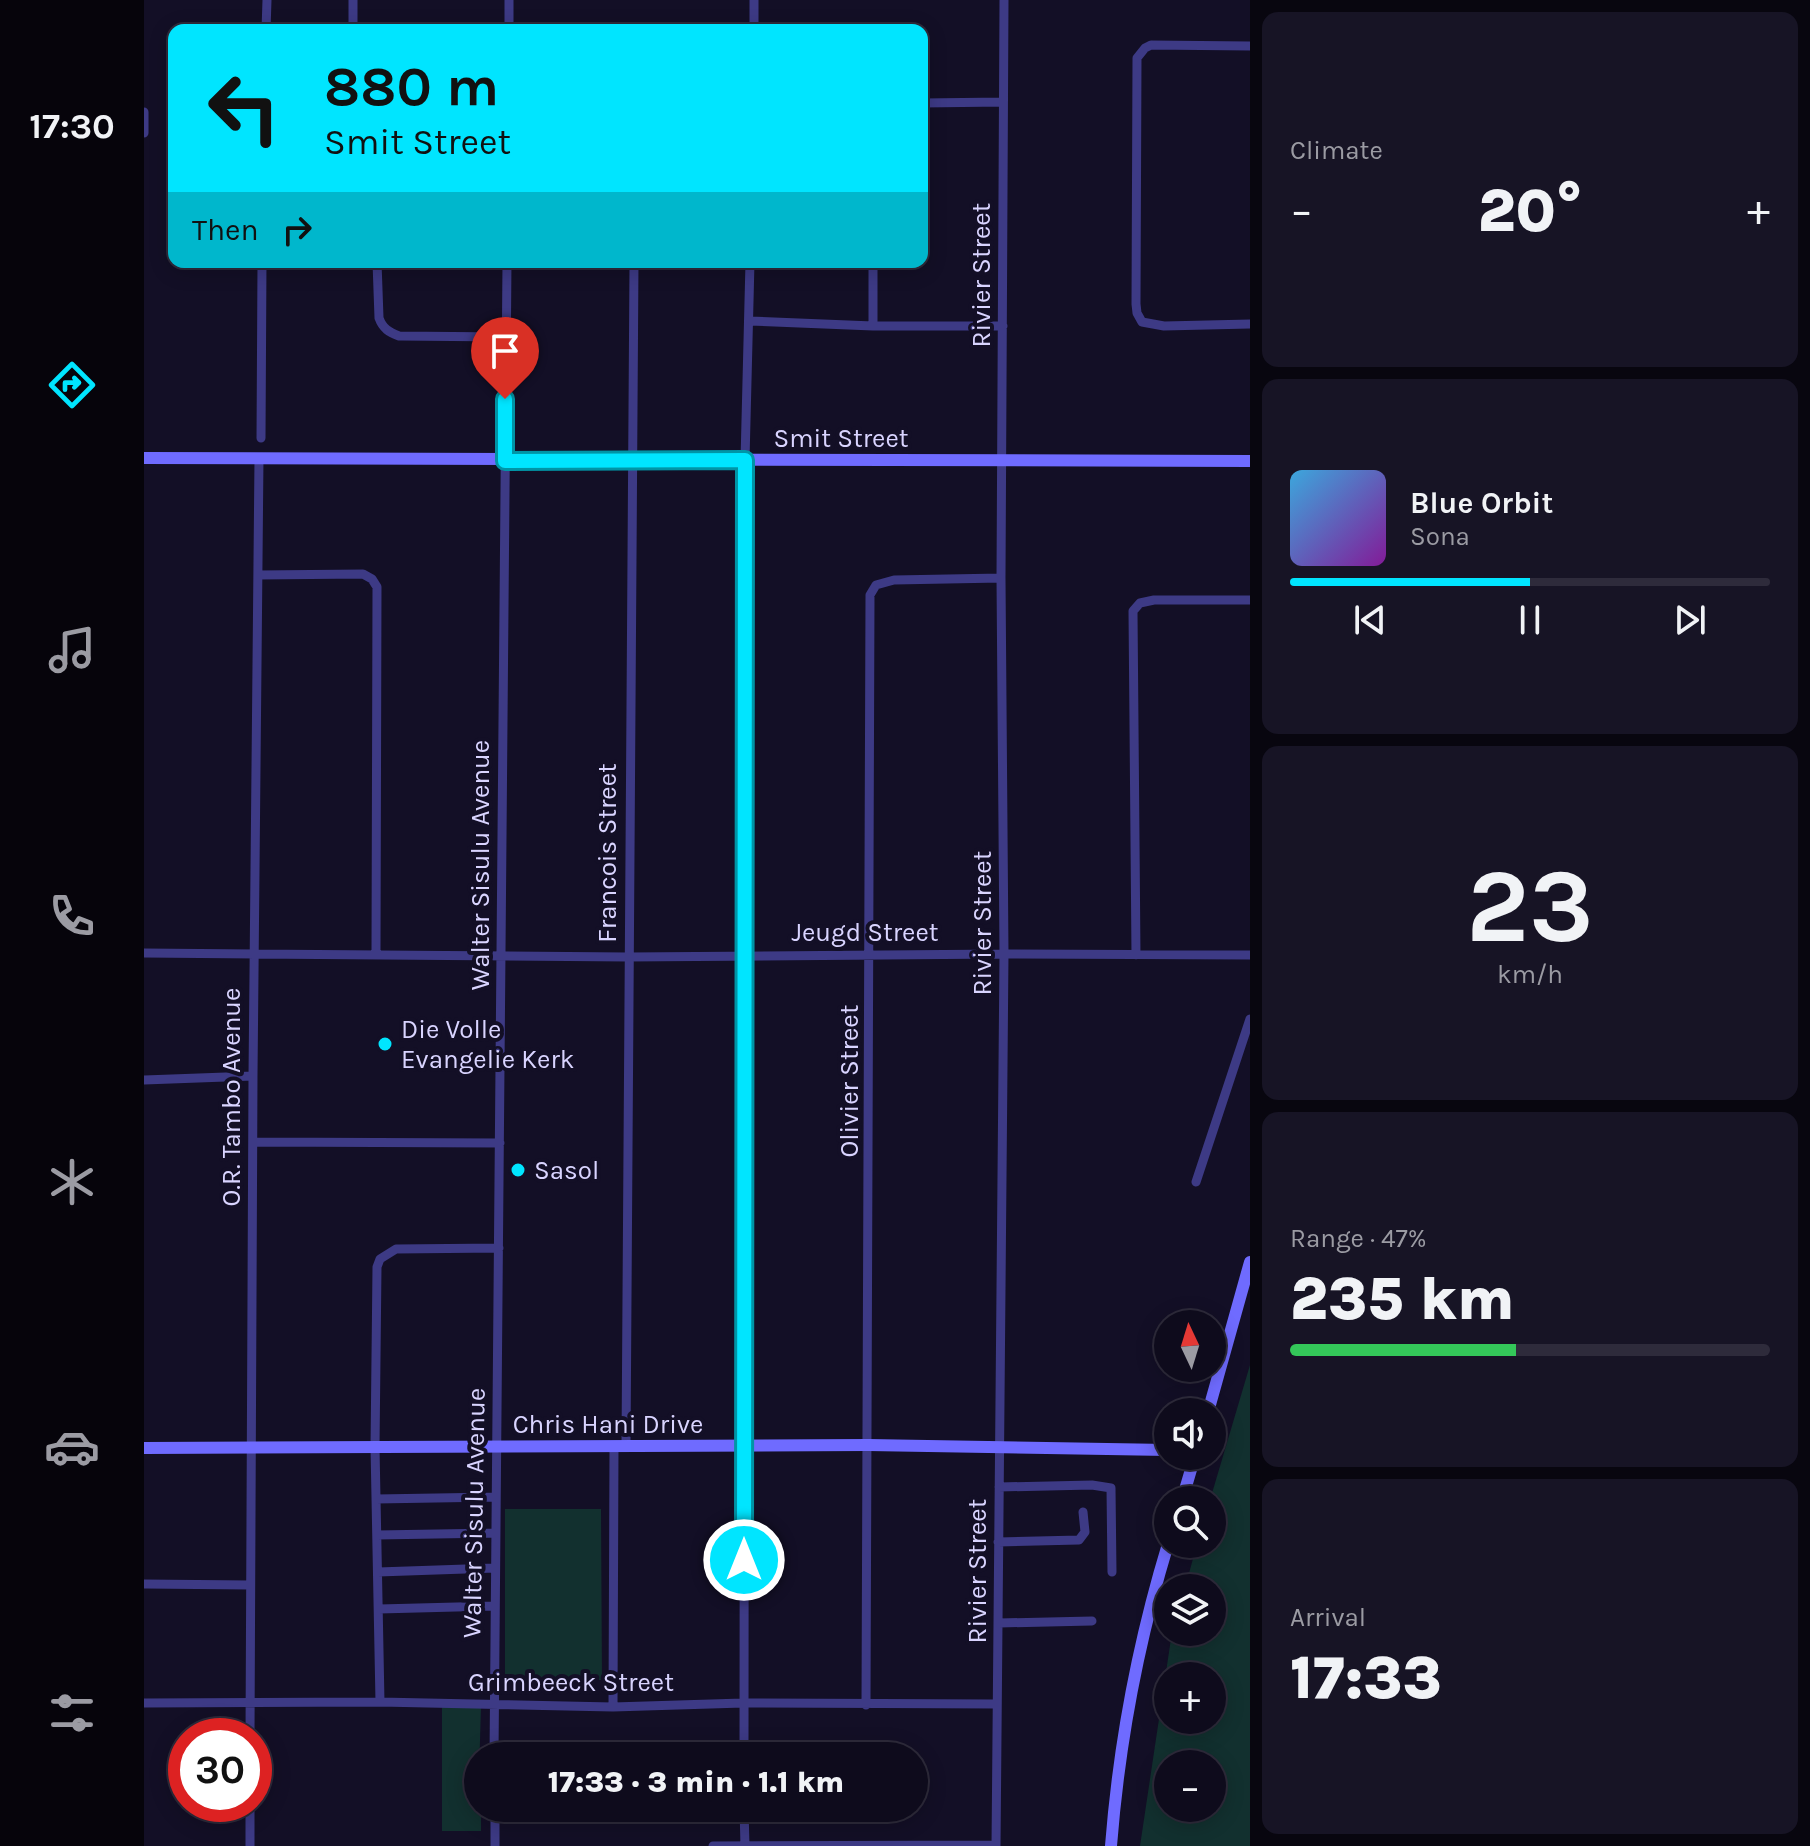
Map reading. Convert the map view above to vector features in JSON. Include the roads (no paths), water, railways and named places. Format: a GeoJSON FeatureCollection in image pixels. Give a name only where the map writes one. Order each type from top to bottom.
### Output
{"type":"FeatureCollection","features":[{"type":"Feature","properties":{"kind":"street"},"geometry":{"type":"LineString","coordinates":[[266,24],[267,0]]}},
{"type":"Feature","properties":{"kind":"street"},"geometry":{"type":"LineString","coordinates":[[353,0],[353,24]]}},
{"type":"Feature","properties":{"kind":"street"},"geometry":{"type":"LineString","coordinates":[[509,0],[509,24]]}},
{"type":"Feature","properties":{"kind":"street"},"geometry":{"type":"LineString","coordinates":[[754,0],[754,24]]}},
{"type":"Feature","properties":{"kind":"street","name":"Rivier Street"},"geometry":{"type":"LineString","coordinates":[[996,1846],[1004,954],[1001,459],[1004,0]]}},
{"type":"Feature","properties":{"kind":"street"},"geometry":{"type":"LineString","coordinates":[[1250,46],[1159,44],[1145,48],[1137,58],[1136,267],[1137,313],[1142,322],[1164,326],[1250,324]]}},
{"type":"Feature","properties":{"kind":"street"},"geometry":{"type":"LineString","coordinates":[[928,103],[1003,102]]}},
{"type":"Feature","properties":{"kind":"street"},"geometry":{"type":"LineString","coordinates":[[144,112],[144,133]]}},
{"type":"Feature","properties":{"kind":"street"},"geometry":{"type":"LineString","coordinates":[[261,438],[262,268]]}},
{"type":"Feature","properties":{"kind":"street"},"geometry":{"type":"LineString","coordinates":[[377,268],[379,318],[382,326],[390,332],[399,336],[506,337]]}},
{"type":"Feature","properties":{"kind":"street","name":"Walter Sisulu Avenue"},"geometry":{"type":"LineString","coordinates":[[494,1742],[507,268]]}},
{"type":"Feature","properties":{"kind":"street","name":"Francois Street"},"geometry":{"type":"LineString","coordinates":[[613,1707],[628,957],[634,268]]}},
{"type":"Feature","properties":{"kind":"street"},"geometry":{"type":"LineString","coordinates":[[744,1742],[745,460],[750,268]]}},
{"type":"Feature","properties":{"kind":"street"},"geometry":{"type":"LineString","coordinates":[[873,268],[873,326]]}},
{"type":"Feature","properties":{"kind":"street"},"geometry":{"type":"LineString","coordinates":[[749,321],[873,326],[1003,326]]}},
{"type":"Feature","properties":{"kind":"street","name":"Smit Street"},"geometry":{"type":"LineString","coordinates":[[144,458],[1250,461]]}},
{"type":"Feature","properties":{"kind":"street","name":"O.R. Tambo Avenue"},"geometry":{"type":"LineString","coordinates":[[250,1718],[259,458]]}},
{"type":"Feature","properties":{"kind":"street"},"geometry":{"type":"LineString","coordinates":[[258,575],[363,574],[372,579],[377,587],[376,953]]}},
{"type":"Feature","properties":{"kind":"street","name":"Olivier Street"},"geometry":{"type":"LineString","coordinates":[[866,1705],[872,589],[894,580],[1001,578]]}},
{"type":"Feature","properties":{"kind":"street"},"geometry":{"type":"LineString","coordinates":[[1136,955],[1133,611],[1140,603],[1154,600],[1250,600]]}},
{"type":"Feature","properties":{"kind":"street","name":"Jeugd Street"},"geometry":{"type":"LineString","coordinates":[[144,953],[628,957],[745,954],[1250,955]]}},
{"type":"Feature","properties":{"kind":"street"},"geometry":{"type":"LineString","coordinates":[[1196,1182],[1250,1019]]}},
{"type":"Feature","properties":{"kind":"street"},"geometry":{"type":"LineString","coordinates":[[144,1080],[253,1076]]}},
{"type":"Feature","properties":{"kind":"street"},"geometry":{"type":"LineString","coordinates":[[253,1142],[500,1143]]}},
{"type":"Feature","properties":{"kind":"street"},"geometry":{"type":"LineString","coordinates":[[380,1702],[375,1447],[376,1277],[380,1259],[396,1249],[499,1248]]}},
{"type":"Feature","properties":{"kind":"street"},"geometry":{"type":"LineString","coordinates":[[1212,1398],[1250,1262]]}},
{"type":"Feature","properties":{"kind":"street","name":"Chris Hani Drive"},"geometry":{"type":"LineString","coordinates":[[144,1448],[868,1445],[1154,1450]]}},
{"type":"Feature","properties":{"kind":"street"},"geometry":{"type":"LineString","coordinates":[[999,1487],[1092,1485],[1111,1488],[1112,1572]]}},
{"type":"Feature","properties":{"kind":"street"},"geometry":{"type":"LineString","coordinates":[[376,1499],[496,1497]]}},
{"type":"Feature","properties":{"kind":"street"},"geometry":{"type":"LineString","coordinates":[[998,1542],[1079,1540],[1085,1532],[1083,1512]]}},
{"type":"Feature","properties":{"kind":"street"},"geometry":{"type":"LineString","coordinates":[[377,1535],[496,1533]]}},
{"type":"Feature","properties":{"kind":"street"},"geometry":{"type":"LineString","coordinates":[[1111,1846],[1127,1709],[1139,1650],[1164,1558]]}},
{"type":"Feature","properties":{"kind":"street"},"geometry":{"type":"LineString","coordinates":[[378,1572],[495,1568]]}},
{"type":"Feature","properties":{"kind":"street"},"geometry":{"type":"LineString","coordinates":[[144,1584],[250,1585]]}},
{"type":"Feature","properties":{"kind":"street"},"geometry":{"type":"LineString","coordinates":[[379,1609],[495,1606]]}},
{"type":"Feature","properties":{"kind":"street"},"geometry":{"type":"LineString","coordinates":[[999,1623],[1092,1621]]}},
{"type":"Feature","properties":{"kind":"street","name":"Grimbeeck Street"},"geometry":{"type":"LineString","coordinates":[[144,1703],[380,1702],[613,1707],[743,1703],[997,1704]]}},
{"type":"Feature","properties":{"kind":"street"},"geometry":{"type":"LineString","coordinates":[[250,1822],[250,1846],[264,1846]]}},
{"type":"Feature","properties":{"kind":"street"},"geometry":{"type":"LineString","coordinates":[[495,1822],[495,1846]]}},
{"type":"Feature","properties":{"kind":"street"},"geometry":{"type":"LineString","coordinates":[[744,1822],[745,1846]]}},
{"type":"Feature","properties":{"kind":"street"},"geometry":{"type":"LineString","coordinates":[[713,1846],[996,1846]]}},
{"type":"Feature","properties":{"kind":"place","name":"Die Volle Evangelie Kerk"},"geometry":{"type":"Point","coordinates":[385,1044]}},
{"type":"Feature","properties":{"kind":"place","name":"Sasol"},"geometry":{"type":"Point","coordinates":[518,1170]}}]}
